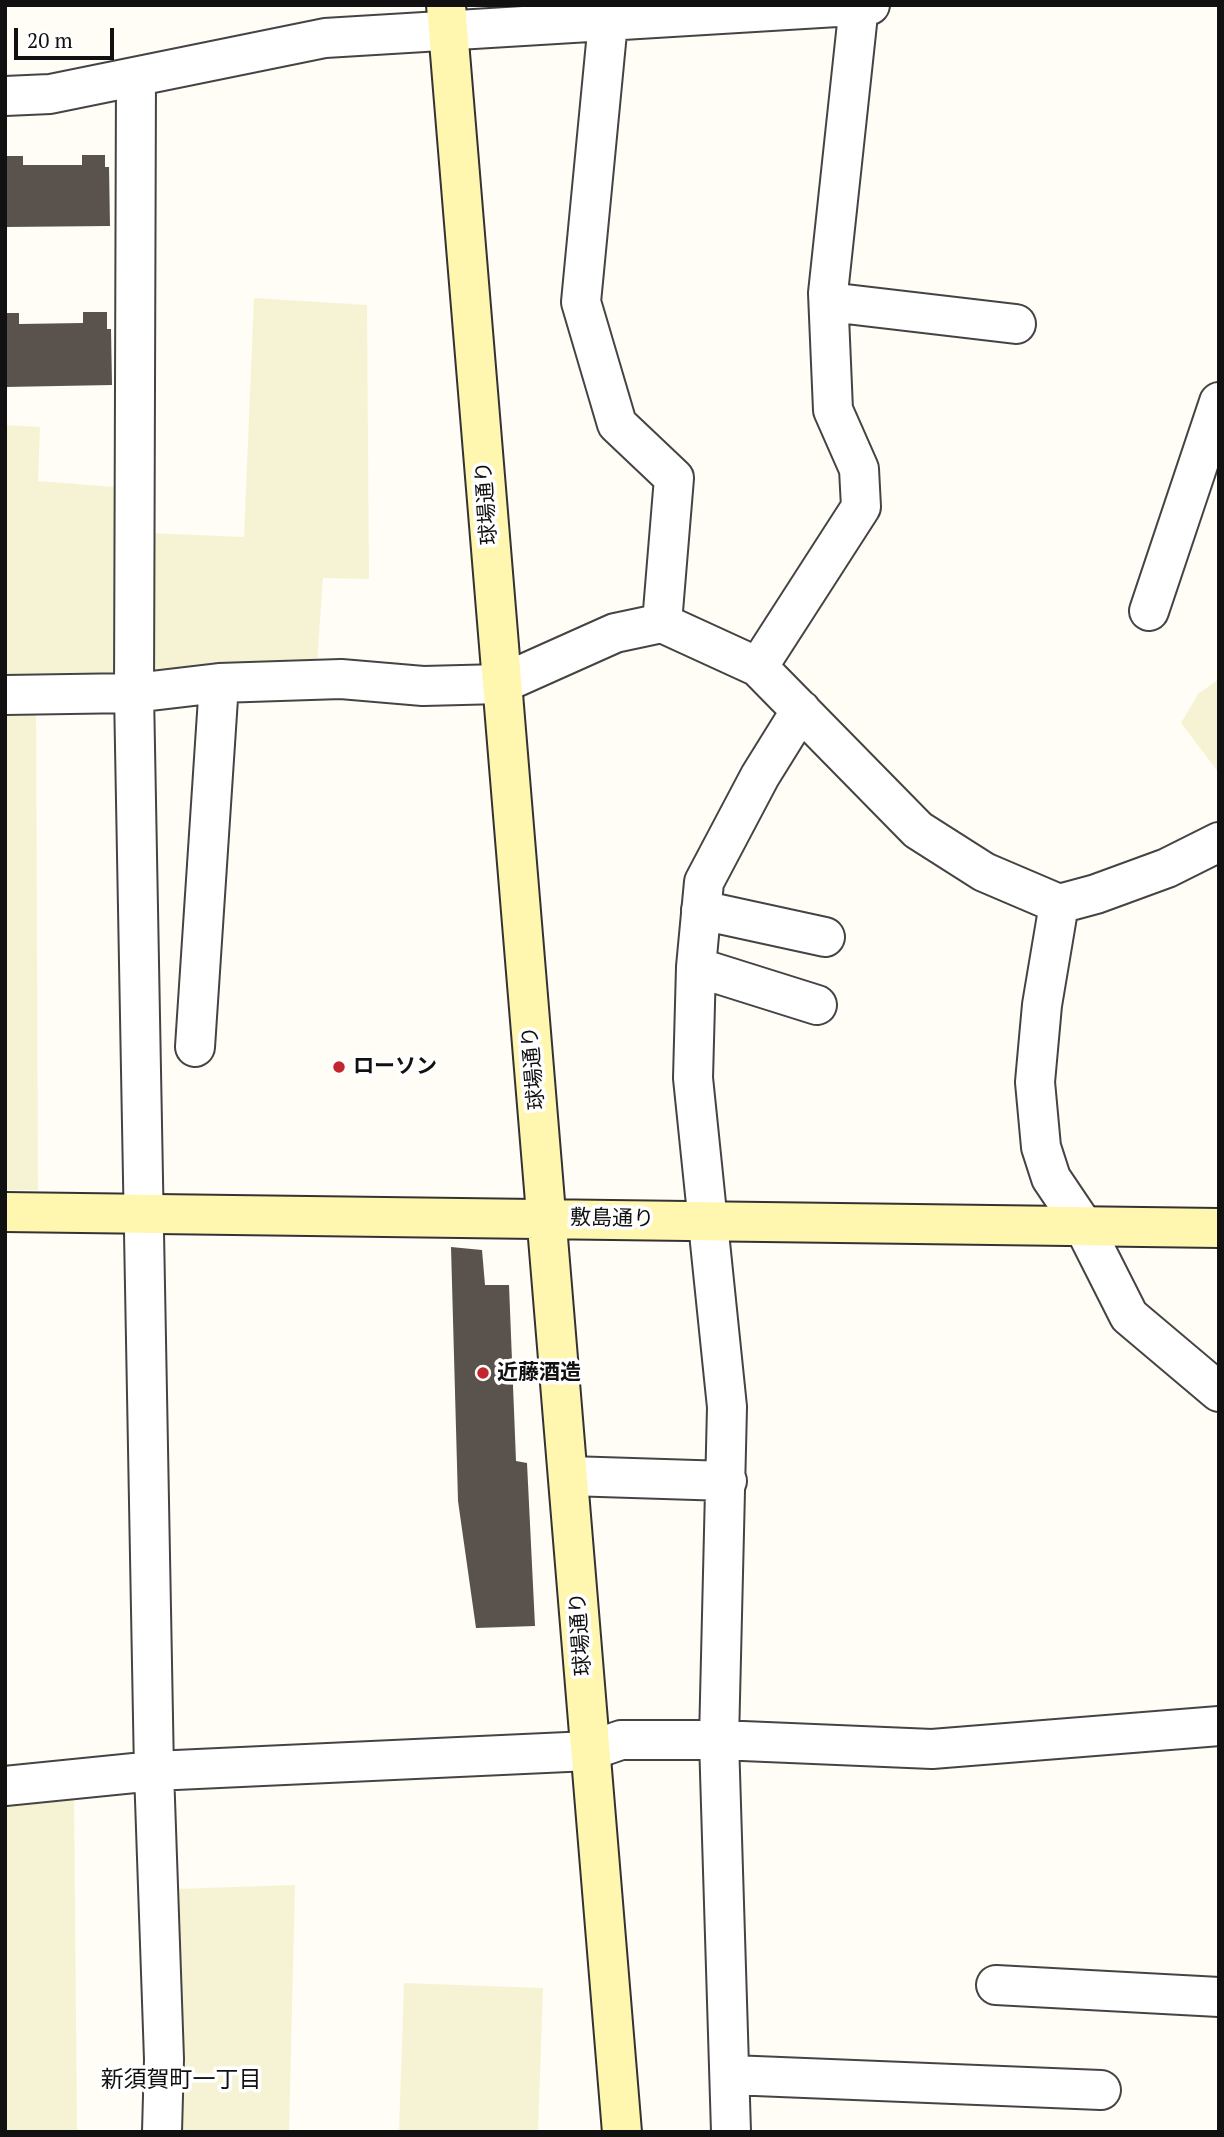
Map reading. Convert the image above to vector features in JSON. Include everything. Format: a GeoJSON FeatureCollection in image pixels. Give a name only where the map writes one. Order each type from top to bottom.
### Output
{"type":"FeatureCollection","features":[{"type":"Feature","properties":{"kind":"street"},"geometry":{"type":"LineString","coordinates":[[5,96],[50,94],[325,38],[448,19],[608,22],[870,5]]}},
{"type":"Feature","properties":{"kind":"street"},"geometry":{"type":"LineString","coordinates":[[758,667],[861,507],[859,469],[833,410],[829,302],[859,6]]}},
{"type":"Feature","properties":{"kind":"street","name":"球場通り"},"geometry":{"type":"LineString","coordinates":[[448,19],[622,2132]]}},
{"type":"Feature","properties":{"kind":"street"},"geometry":{"type":"LineString","coordinates":[[608,22],[581,302],[617,424],[674,478],[662,623]]}},
{"type":"Feature","properties":{"kind":"street"},"geometry":{"type":"LineString","coordinates":[[136,77],[134,694],[154,1771],[164,2059],[162,2132]]}},
{"type":"Feature","properties":{"kind":"street"},"geometry":{"type":"LineString","coordinates":[[829,302],[1016,324]]}},
{"type":"Feature","properties":{"kind":"street"},"geometry":{"type":"LineString","coordinates":[[1149,611],[1219,402]]}},
{"type":"Feature","properties":{"kind":"street"},"geometry":{"type":"LineString","coordinates":[[5,695],[134,694],[219,683],[341,679],[423,686],[501,684],[615,633],[662,623],[758,667],[919,830],[984,872],[1059,904],[1097,894],[1167,868],[1219,842]]}},
{"type":"Feature","properties":{"kind":"street"},"geometry":{"type":"LineString","coordinates":[[195,1046],[219,683]]}},
{"type":"Feature","properties":{"kind":"street"},"geometry":{"type":"LineString","coordinates":[[731,2132],[719,1740],[727,1407],[693,1078],[696,967],[704,882],[760,776],[801,710]]}},
{"type":"Feature","properties":{"kind":"street"},"geometry":{"type":"LineString","coordinates":[[1059,904],[1042,1006],[1035,1082],[1041,1147],[1051,1178],[1084,1227],[1129,1316],[1219,1392]]}},
{"type":"Feature","properties":{"kind":"street"},"geometry":{"type":"LineString","coordinates":[[701,910],[825,937]]}},
{"type":"Feature","properties":{"kind":"street"},"geometry":{"type":"LineString","coordinates":[[696,967],[817,1005]]}},
{"type":"Feature","properties":{"kind":"street","name":"敷島通り"},"geometry":{"type":"LineString","coordinates":[[5,1212],[1219,1228]]}},
{"type":"Feature","properties":{"kind":"street"},"geometry":{"type":"LineString","coordinates":[[569,1476],[727,1481]]}},
{"type":"Feature","properties":{"kind":"street"},"geometry":{"type":"LineString","coordinates":[[5,1786],[154,1771],[589,1751],[621,1740],[719,1740],[932,1749],[1219,1726]]}},
{"type":"Feature","properties":{"kind":"street"},"geometry":{"type":"LineString","coordinates":[[996,1985],[1219,1997]]}},
{"type":"Feature","properties":{"kind":"street"},"geometry":{"type":"LineString","coordinates":[[730,2075],[1101,2090]]}},
{"type":"Feature","properties":{"kind":"shaded area"},"geometry":{"type":"Polygon","coordinates":[[[254,298],[367,305],[369,579],[323,578],[317,665],[144,677],[147,533],[244,537],[254,298]]]}},
{"type":"Feature","properties":{"kind":"shaded area"},"geometry":{"type":"Polygon","coordinates":[[[5,425],[40,427],[38,481],[127,488],[127,681],[5,681],[5,425]]]}},
{"type":"Feature","properties":{"kind":"shaded area"},"geometry":{"type":"Polygon","coordinates":[[[1219,679],[1219,773],[1181,723],[1198,694],[1219,679]]]}},
{"type":"Feature","properties":{"kind":"shaded area"},"geometry":{"type":"Polygon","coordinates":[[[5,701],[36,701],[38,1190],[5,1190],[5,701]]]}},
{"type":"Feature","properties":{"kind":"shaded area"},"geometry":{"type":"Polygon","coordinates":[[[74,1794],[77,2132],[5,2132],[5,1802],[74,1794]]]}},
{"type":"Feature","properties":{"kind":"shaded area"},"geometry":{"type":"Polygon","coordinates":[[[295,1885],[289,2132],[176,2132],[175,1889],[295,1885]]]}},
{"type":"Feature","properties":{"kind":"shaded area"},"geometry":{"type":"Polygon","coordinates":[[[404,1983],[543,1988],[538,2132],[399,2132],[404,1983]]]}},
{"type":"Feature","properties":{"kind":"building"},"geometry":{"type":"Polygon","coordinates":[[[82,155],[105,155],[105,167],[109,167],[110,226],[5,227],[5,156],[23,156],[23,165],[82,165],[82,155]]]}},
{"type":"Feature","properties":{"kind":"building"},"geometry":{"type":"Polygon","coordinates":[[[83,312],[107,312],[107,329],[111,329],[112,385],[5,387],[5,313],[19,313],[19,324],[83,323],[83,312]]]}},
{"type":"Feature","properties":{"kind":"building","name":"近藤酒造"},"geometry":{"type":"Polygon","coordinates":[[[451,1247],[482,1250],[485,1285],[509,1285],[516,1461],[527,1463],[535,1626],[476,1628],[458,1501],[451,1247]]]}},
{"type":"Feature","properties":{"kind":"place","name":"ローソン"},"geometry":{"type":"Point","coordinates":[339,1067]}},
{"type":"Feature","properties":{"kind":"place","name":"近藤酒造"},"geometry":{"type":"Point","coordinates":[483,1373]}},
{"type":"Feature","properties":{"kind":"district","name":"新須賀町一丁目"},"geometry":{"type":"Point","coordinates":[181,2080]}}]}
